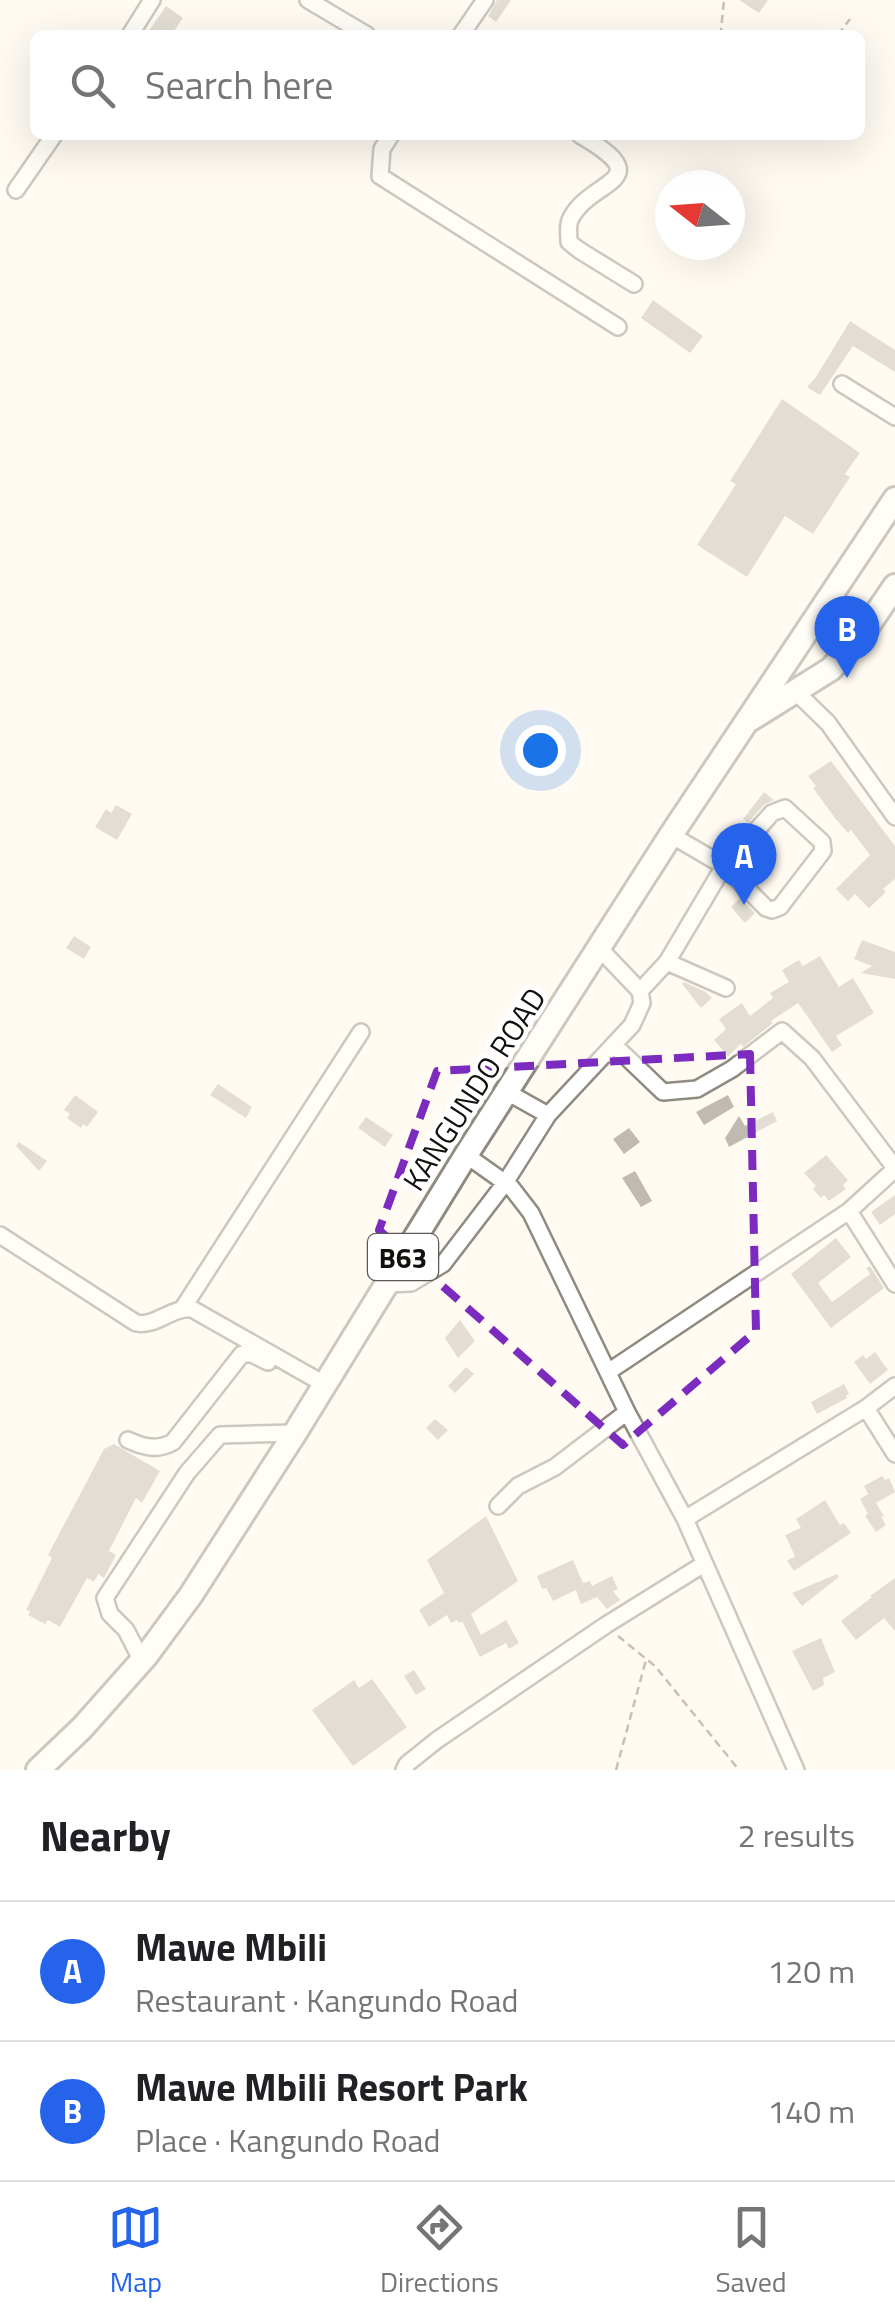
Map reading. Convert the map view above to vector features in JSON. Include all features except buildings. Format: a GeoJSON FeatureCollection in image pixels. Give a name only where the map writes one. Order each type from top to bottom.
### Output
{"type":"FeatureCollection","features":[{"type":"Feature","properties":{"kind":"highway","name":"KANGUNDO ROAD"},"geometry":{"type":"LineString","coordinates":[[38,1770],[142,1661],[191,1595],[671,835],[895,499]]}},
{"type":"Feature","properties":{"kind":"highway","name":"KANGUNDO ROAD"},"geometry":{"type":"LineString","coordinates":[[744,724],[831,669],[863,633],[895,586]]}},
{"type":"Feature","properties":{"kind":"street"},"geometry":{"type":"LineString","coordinates":[[133,30],[152,0]]}},
{"type":"Feature","properties":{"kind":"street"},"geometry":{"type":"LineString","coordinates":[[308,0],[358,30]]}},
{"type":"Feature","properties":{"kind":"street"},"geometry":{"type":"LineString","coordinates":[[464,30],[485,0]]}},
{"type":"Feature","properties":{"kind":"street"},"geometry":{"type":"LineString","coordinates":[[16,190],[51,140]]}},
{"type":"Feature","properties":{"kind":"street"},"geometry":{"type":"LineString","coordinates":[[388,140],[382,149],[380,176],[618,327]]}},
{"type":"Feature","properties":{"kind":"street"},"geometry":{"type":"LineString","coordinates":[[587,140],[615,159],[617,174],[570,219],[569,242],[634,284]]}},
{"type":"Feature","properties":{"kind":"street"},"geometry":{"type":"LineString","coordinates":[[842,384],[895,417]]}},
{"type":"Feature","properties":{"kind":"street"},"geometry":{"type":"LineString","coordinates":[[796,692],[828,723],[895,817]]}},
{"type":"Feature","properties":{"kind":"street"},"geometry":{"type":"LineString","coordinates":[[640,991],[667,962],[724,866],[779,809],[785,808],[822,842],[823,851],[780,907],[772,910],[724,866],[671,835]]}},
{"type":"Feature","properties":{"kind":"street"},"geometry":{"type":"LineString","coordinates":[[386,1284],[411,1283],[443,1264],[505,1183],[548,1115],[632,1025],[642,1003],[640,991],[600,949]]}},
{"type":"Feature","properties":{"kind":"street"},"geometry":{"type":"LineString","coordinates":[[667,962],[726,988]]}},
{"type":"Feature","properties":{"kind":"street"},"geometry":{"type":"LineString","coordinates":[[608,1372],[850,1212],[895,1169],[812,1058],[782,1031],[697,1090],[663,1092],[614,1045]]}},
{"type":"Feature","properties":{"kind":"street"},"geometry":{"type":"LineString","coordinates":[[0,1234],[136,1323],[150,1324],[183,1308],[361,1032]]}},
{"type":"Feature","properties":{"kind":"street"},"geometry":{"type":"LineString","coordinates":[[507,1092],[548,1115]]}},
{"type":"Feature","properties":{"kind":"street"},"geometry":{"type":"LineString","coordinates":[[466,1155],[505,1183],[531,1212],[627,1412],[685,1519],[796,1770]]}},
{"type":"Feature","properties":{"kind":"street"},"geometry":{"type":"LineString","coordinates":[[850,1212],[895,1284]]}},
{"type":"Feature","properties":{"kind":"street"},"geometry":{"type":"LineString","coordinates":[[183,1308],[198,1312],[321,1388]]}},
{"type":"Feature","properties":{"kind":"street"},"geometry":{"type":"LineString","coordinates":[[128,1440],[151,1448],[173,1442],[242,1354],[252,1354],[321,1388]]}},
{"type":"Feature","properties":{"kind":"street"},"geometry":{"type":"LineString","coordinates":[[685,1519],[866,1408],[895,1386]]}},
{"type":"Feature","properties":{"kind":"street"},"geometry":{"type":"LineString","coordinates":[[866,1408],[895,1454]]}},
{"type":"Feature","properties":{"kind":"street"},"geometry":{"type":"LineString","coordinates":[[498,1506],[518,1486],[554,1467],[627,1412]]}},
{"type":"Feature","properties":{"kind":"street"},"geometry":{"type":"LineString","coordinates":[[142,1661],[126,1630],[110,1614],[106,1598],[188,1473],[220,1435],[295,1434]]}},
{"type":"Feature","properties":{"kind":"street"},"geometry":{"type":"LineString","coordinates":[[404,1770],[437,1740],[606,1625],[704,1564]]}},
{"type":"Feature","properties":{"kind":"path"},"geometry":{"type":"LineString","coordinates":[[721,30],[724,0]]}},
{"type":"Feature","properties":{"kind":"path"},"geometry":{"type":"LineString","coordinates":[[842,30],[850,19]]}},
{"type":"Feature","properties":{"kind":"path"},"geometry":{"type":"LineString","coordinates":[[606,1625],[655,1666],[739,1770]]}},
{"type":"Feature","properties":{"kind":"path"},"geometry":{"type":"LineString","coordinates":[[616,1770],[646,1659]]}},
{"type":"Feature","properties":{"kind":"highlighted area"},"geometry":{"type":"Polygon","coordinates":[[[750,1054],[756,1331],[623,1445],[379,1230],[437,1071],[750,1054]]]}},
{"type":"Feature","properties":{"kind":"place","name":"Mawe Mbili Resort Park"},"geometry":{"type":"Point","coordinates":[847,678]}},
{"type":"Feature","properties":{"kind":"place","name":"Mawe Mbili"},"geometry":{"type":"Point","coordinates":[744,905]}}]}
